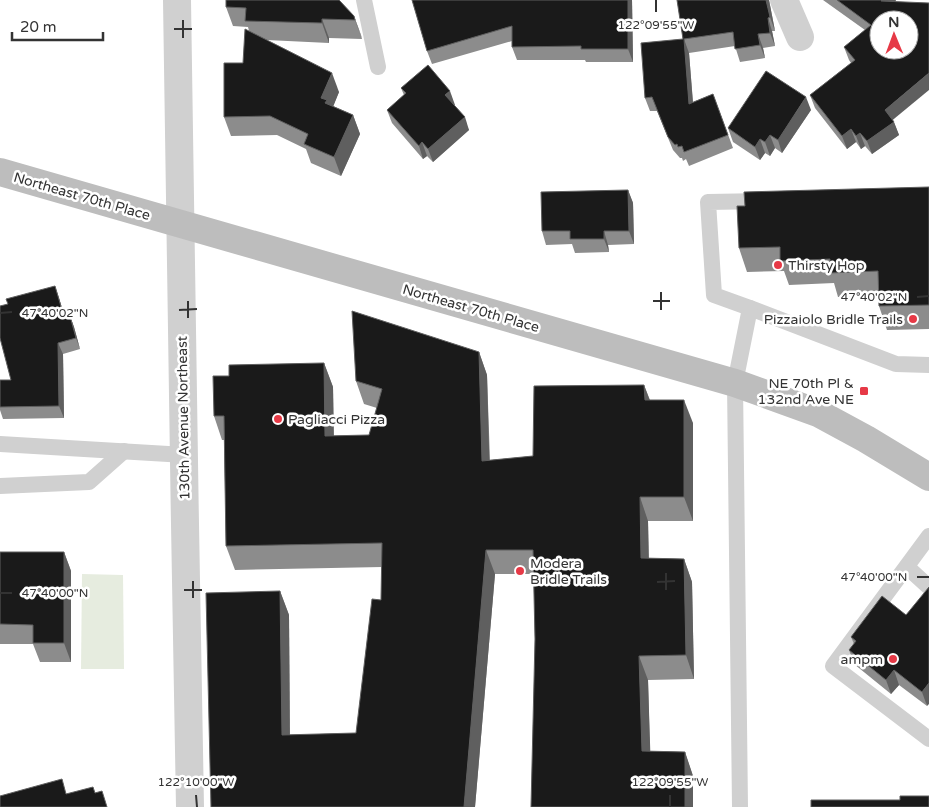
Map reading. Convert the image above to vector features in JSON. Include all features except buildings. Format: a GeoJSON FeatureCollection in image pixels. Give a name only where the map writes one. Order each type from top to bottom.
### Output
{"type":"FeatureCollection","features":[{"type":"Feature","properties":{"kind":"main road","name":"Northeast 70th Place"},"geometry":{"type":"LineString","coordinates":[[0,172],[735,383],[818,413],[866,438],[929,477]]}},
{"type":"Feature","properties":{"kind":"street","name":"130th Avenue Northeast"},"geometry":{"type":"LineString","coordinates":[[177,0],[178,224],[185,456],[190,807]]}},
{"type":"Feature","properties":{"kind":"street"},"geometry":{"type":"LineString","coordinates":[[784,0],[800,37]]}},
{"type":"Feature","properties":{"kind":"lane"},"geometry":{"type":"LineString","coordinates":[[364,0],[378,68]]}},
{"type":"Feature","properties":{"kind":"lane"},"geometry":{"type":"LineString","coordinates":[[777,200],[708,202],[714,295],[896,364],[929,365]]}},
{"type":"Feature","properties":{"kind":"lane"},"geometry":{"type":"LineString","coordinates":[[740,807],[735,383],[750,308]]}},
{"type":"Feature","properties":{"kind":"lane"},"geometry":{"type":"LineString","coordinates":[[0,444],[185,456]]}},
{"type":"Feature","properties":{"kind":"lane"},"geometry":{"type":"LineString","coordinates":[[0,486],[89,482],[124,452]]}},
{"type":"Feature","properties":{"kind":"lane"},"geometry":{"type":"LineString","coordinates":[[929,536],[833,666],[929,739]]}},
{"type":"Feature","properties":{"kind":"lane"},"geometry":{"type":"LineString","coordinates":[[907,568],[929,587]]}},
{"type":"Feature","properties":{"kind":"shaded area"},"geometry":{"type":"Polygon","coordinates":[[[82,574],[123,575],[124,669],[81,669],[82,574]]]}},
{"type":"Feature","properties":{"kind":"place","name":"Thirsty Hop"},"geometry":{"type":"Point","coordinates":[778,265]}},
{"type":"Feature","properties":{"kind":"place","name":"Pizzaiolo Bridle Trails"},"geometry":{"type":"Point","coordinates":[913,319]}},
{"type":"Feature","properties":{"kind":"place","name":"NE 70th Pl & 132nd Ave NE"},"geometry":{"type":"Point","coordinates":[864,391]}},
{"type":"Feature","properties":{"kind":"place","name":"Pagliacci Pizza"},"geometry":{"type":"Point","coordinates":[278,419]}},
{"type":"Feature","properties":{"kind":"place","name":"Modera Bridle Trails"},"geometry":{"type":"Point","coordinates":[520,571]}},
{"type":"Feature","properties":{"kind":"place","name":"ampm"},"geometry":{"type":"Point","coordinates":[893,659]}}]}
